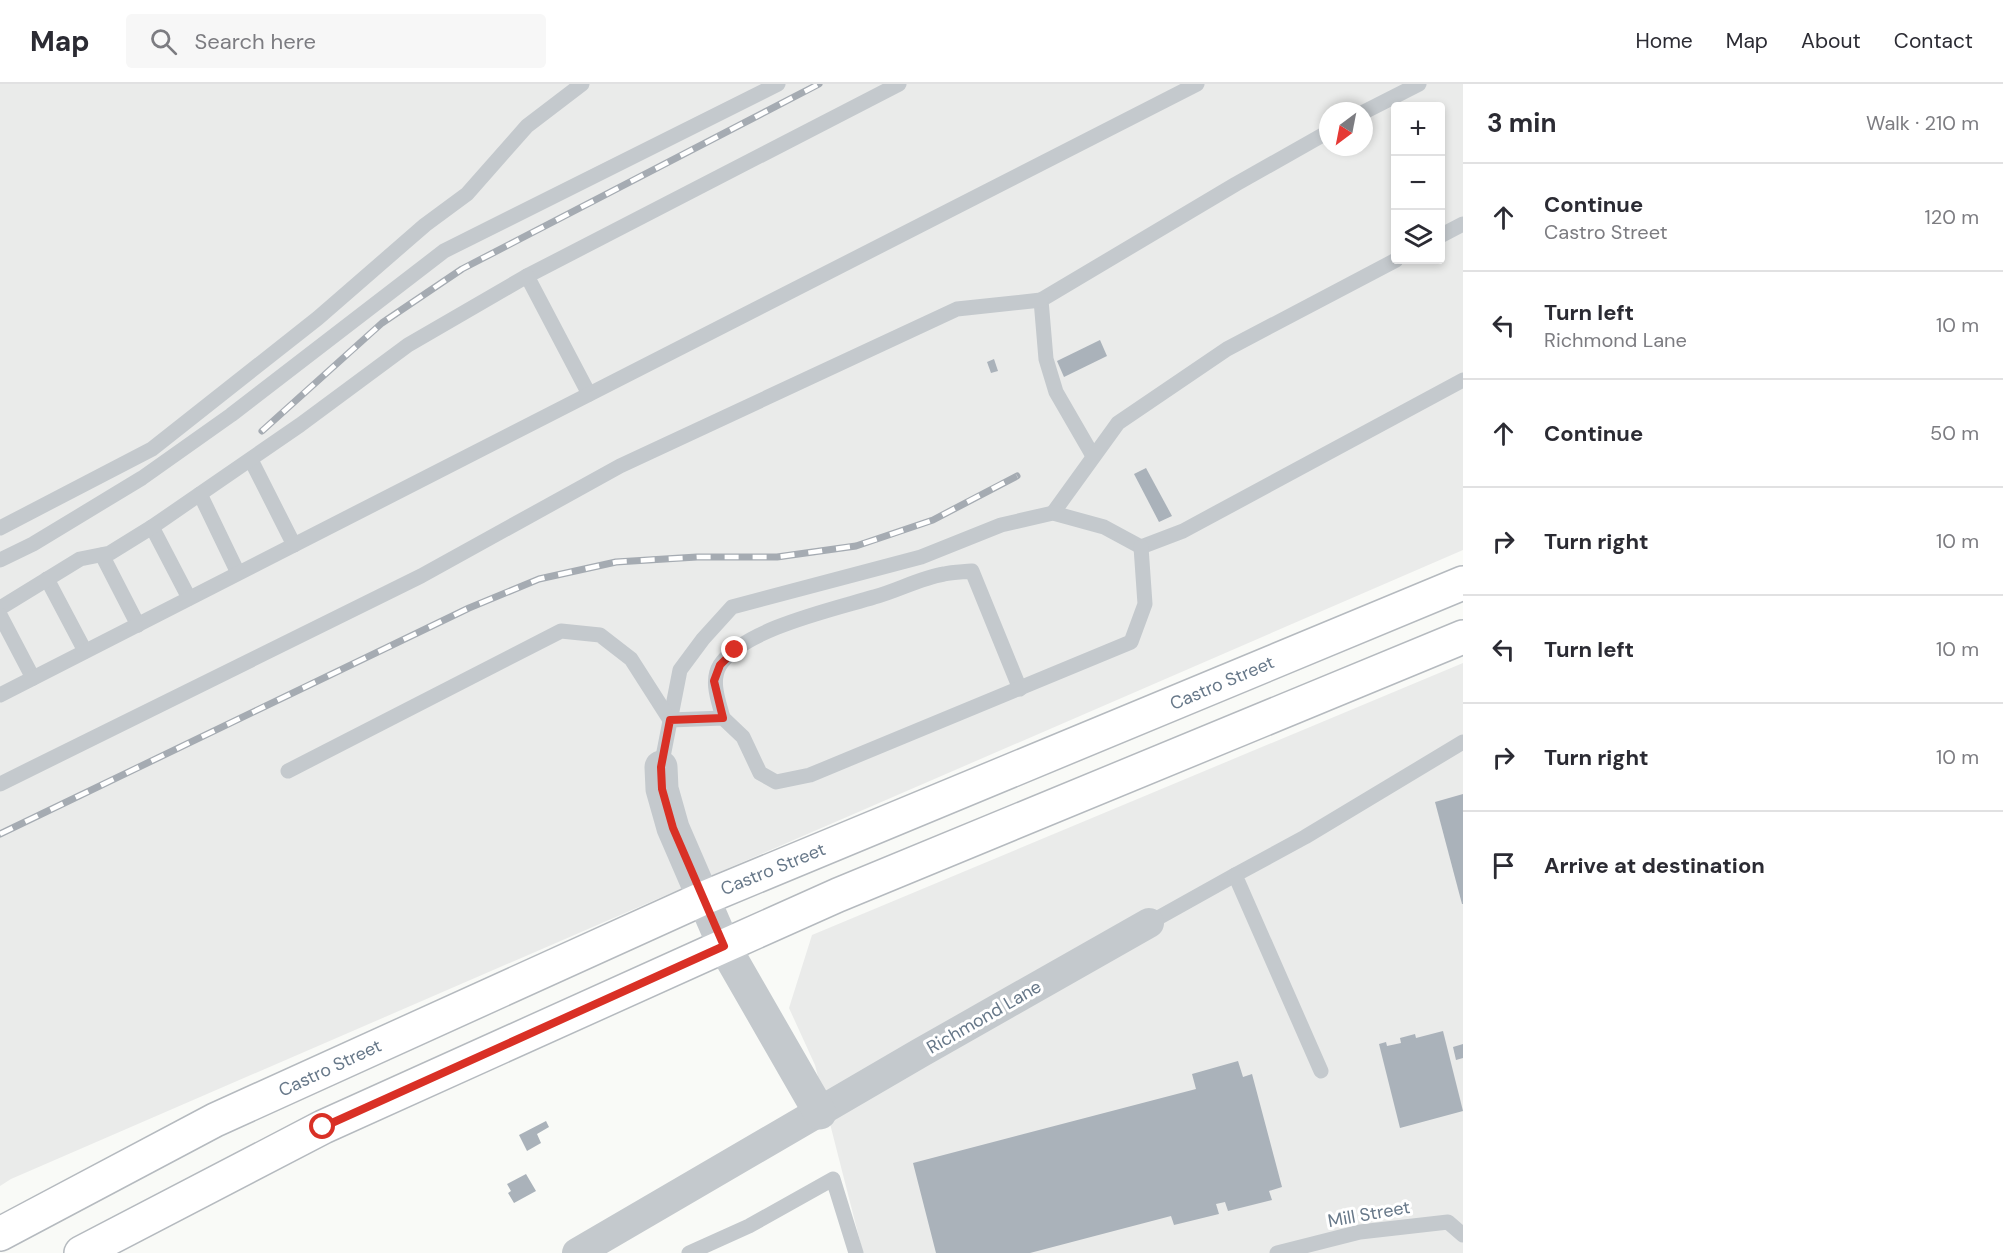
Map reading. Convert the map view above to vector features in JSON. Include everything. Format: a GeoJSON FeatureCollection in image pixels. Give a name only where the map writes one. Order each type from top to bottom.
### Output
{"type":"FeatureCollection","features":[{"type":"Feature","properties":{"kind":"main road","name":"Castro Street"},"geometry":{"type":"LineString","coordinates":[[0,1234],[215,1120],[704,898],[1463,583]]}},
{"type":"Feature","properties":{"kind":"main road"},"geometry":{"type":"LineString","coordinates":[[81,1253],[323,1127],[849,890],[1463,637]]}},
{"type":"Feature","properties":{"kind":"street"},"geometry":{"type":"LineString","coordinates":[[661,767],[662,789],[673,828],[724,946],[820,1113]]}},
{"type":"Feature","properties":{"kind":"street","name":"Richmond Lane"},"geometry":{"type":"LineString","coordinates":[[577,1253],[1149,923]]}},
{"type":"Feature","properties":{"kind":"lane"},"geometry":{"type":"LineString","coordinates":[[0,528],[152,449],[318,318],[425,225],[467,194],[527,126],[582,84]]}},
{"type":"Feature","properties":{"kind":"lane"},"geometry":{"type":"LineString","coordinates":[[0,560],[33,544],[142,478],[231,415],[444,251],[778,84]]}},
{"type":"Feature","properties":{"kind":"lane"},"geometry":{"type":"LineString","coordinates":[[0,608],[80,559],[110,554],[152,527],[251,460],[408,345],[527,276],[899,84]]}},
{"type":"Feature","properties":{"kind":"lane"},"geometry":{"type":"LineString","coordinates":[[0,695],[1197,84]]}},
{"type":"Feature","properties":{"kind":"lane"},"geometry":{"type":"LineString","coordinates":[[1373,107],[1419,84]]}},
{"type":"Feature","properties":{"kind":"lane"},"geometry":{"type":"LineString","coordinates":[[0,784],[422,576],[620,466],[946,314],[957,309],[1041,300],[1319,137]]}},
{"type":"Feature","properties":{"kind":"lane"},"geometry":{"type":"LineString","coordinates":[[1445,233],[1463,224]]}},
{"type":"Feature","properties":{"kind":"lane"},"geometry":{"type":"LineString","coordinates":[[1053,513],[1118,423],[1227,349],[1391,263]]}},
{"type":"Feature","properties":{"kind":"lane"},"geometry":{"type":"LineString","coordinates":[[527,276],[589,394]]}},
{"type":"Feature","properties":{"kind":"lane"},"geometry":{"type":"LineString","coordinates":[[1041,300],[1046,359],[1056,392],[1093,456]]}},
{"type":"Feature","properties":{"kind":"lane"},"geometry":{"type":"LineString","coordinates":[[1142,548],[1183,531],[1463,380]]}},
{"type":"Feature","properties":{"kind":"lane"},"geometry":{"type":"LineString","coordinates":[[251,460],[294,545]]}},
{"type":"Feature","properties":{"kind":"lane"},"geometry":{"type":"LineString","coordinates":[[200,494],[238,573]]}},
{"type":"Feature","properties":{"kind":"lane"},"geometry":{"type":"LineString","coordinates":[[661,767],[680,670],[703,639],[732,608],[921,557],[1001,525],[1053,513],[1104,527],[1142,548]]}},
{"type":"Feature","properties":{"kind":"lane"},"geometry":{"type":"LineString","coordinates":[[152,527],[189,598]]}},
{"type":"Feature","properties":{"kind":"lane"},"geometry":{"type":"LineString","coordinates":[[1020,689],[972,571],[942,574],[877,597],[814,614],[757,637],[735,650],[720,665],[714,681],[723,718],[743,737],[760,773],[777,782],[810,775],[1020,689],[1131,642],[1145,604],[1142,548]]}},
{"type":"Feature","properties":{"kind":"lane"},"geometry":{"type":"LineString","coordinates":[[102,555],[138,625]]}},
{"type":"Feature","properties":{"kind":"lane"},"geometry":{"type":"LineString","coordinates":[[47,579],[85,651]]}},
{"type":"Feature","properties":{"kind":"lane"},"geometry":{"type":"LineString","coordinates":[[0,615],[33,678]]}},
{"type":"Feature","properties":{"kind":"lane"},"geometry":{"type":"LineString","coordinates":[[288,771],[561,631],[600,635],[631,659],[670,720]]}},
{"type":"Feature","properties":{"kind":"lane"},"geometry":{"type":"LineString","coordinates":[[670,720],[723,718]]}},
{"type":"Feature","properties":{"kind":"lane"},"geometry":{"type":"LineString","coordinates":[[1149,923],[1305,837],[1463,741]]}},
{"type":"Feature","properties":{"kind":"lane"},"geometry":{"type":"LineString","coordinates":[[1235,875],[1321,1071]]}},
{"type":"Feature","properties":{"kind":"lane"},"geometry":{"type":"LineString","coordinates":[[689,1253],[748,1226],[832,1179],[856,1253]]}},
{"type":"Feature","properties":{"kind":"lane","name":"Mill Street"},"geometry":{"type":"LineString","coordinates":[[1277,1253],[1360,1232],[1448,1222],[1463,1235]]}},
{"type":"Feature","properties":{"kind":"shaded area"},"geometry":{"type":"Polygon","coordinates":[[[0,84],[1463,84],[1463,550],[11,1179],[0,1186],[0,84]]]}},
{"type":"Feature","properties":{"kind":"shaded area"},"geometry":{"type":"Polygon","coordinates":[[[1463,663],[1463,1253],[863,1253],[815,1065],[789,1008],[812,935],[1463,663]]]}},
{"type":"Feature","properties":{"kind":"building"},"geometry":{"type":"Polygon","coordinates":[[[1100,340],[1107,356],[1064,377],[1057,361],[1100,340]]]}},
{"type":"Feature","properties":{"kind":"building"},"geometry":{"type":"Polygon","coordinates":[[[994,359],[998,371],[991,373],[987,362],[994,359]]]}},
{"type":"Feature","properties":{"kind":"building"},"geometry":{"type":"Polygon","coordinates":[[[1146,468],[1172,516],[1159,522],[1134,474],[1146,468]]]}},
{"type":"Feature","properties":{"kind":"building"},"geometry":{"type":"Polygon","coordinates":[[[1463,794],[1463,904],[1462,904],[1435,802],[1463,794]]]}},
{"type":"Feature","properties":{"kind":"building"},"geometry":{"type":"Polygon","coordinates":[[[1443,1031],[1463,1111],[1400,1128],[1379,1044],[1386,1042],[1387,1046],[1401,1043],[1400,1038],[1415,1034],[1416,1038],[1443,1031]]]}},
{"type":"Feature","properties":{"kind":"building"},"geometry":{"type":"Polygon","coordinates":[[[1463,1044],[1463,1058],[1456,1060],[1453,1047],[1463,1044]]]}},
{"type":"Feature","properties":{"kind":"building"},"geometry":{"type":"Polygon","coordinates":[[[1238,1061],[1243,1077],[1252,1074],[1282,1187],[1269,1191],[1272,1200],[1228,1211],[1225,1202],[1216,1204],[1219,1214],[1174,1225],[1171,1216],[1030,1253],[936,1253],[913,1163],[1196,1089],[1192,1074],[1238,1061]]]}},
{"type":"Feature","properties":{"kind":"building"},"geometry":{"type":"Polygon","coordinates":[[[546,1121],[549,1127],[537,1134],[541,1143],[527,1151],[519,1135],[546,1121]]]}},
{"type":"Feature","properties":{"kind":"building"},"geometry":{"type":"Polygon","coordinates":[[[526,1174],[536,1191],[514,1203],[508,1193],[511,1191],[507,1184],[526,1174]]]}},
{"type":"Feature","properties":{"kind":"railway"},"geometry":{"type":"LineString","coordinates":[[262,431],[382,323],[462,269],[819,84]]}},
{"type":"Feature","properties":{"kind":"railway"},"geometry":{"type":"LineString","coordinates":[[0,834],[469,608],[539,579],[616,562],[697,557],[777,557],[856,546],[933,520],[1017,476]]}},
{"type":"Feature","properties":{"kind":"route"},"geometry":{"type":"LineString","coordinates":[[323,1127],[724,946],[673,828],[662,789],[661,767],[670,720],[723,718],[714,681],[720,665],[735,650]]}}]}
